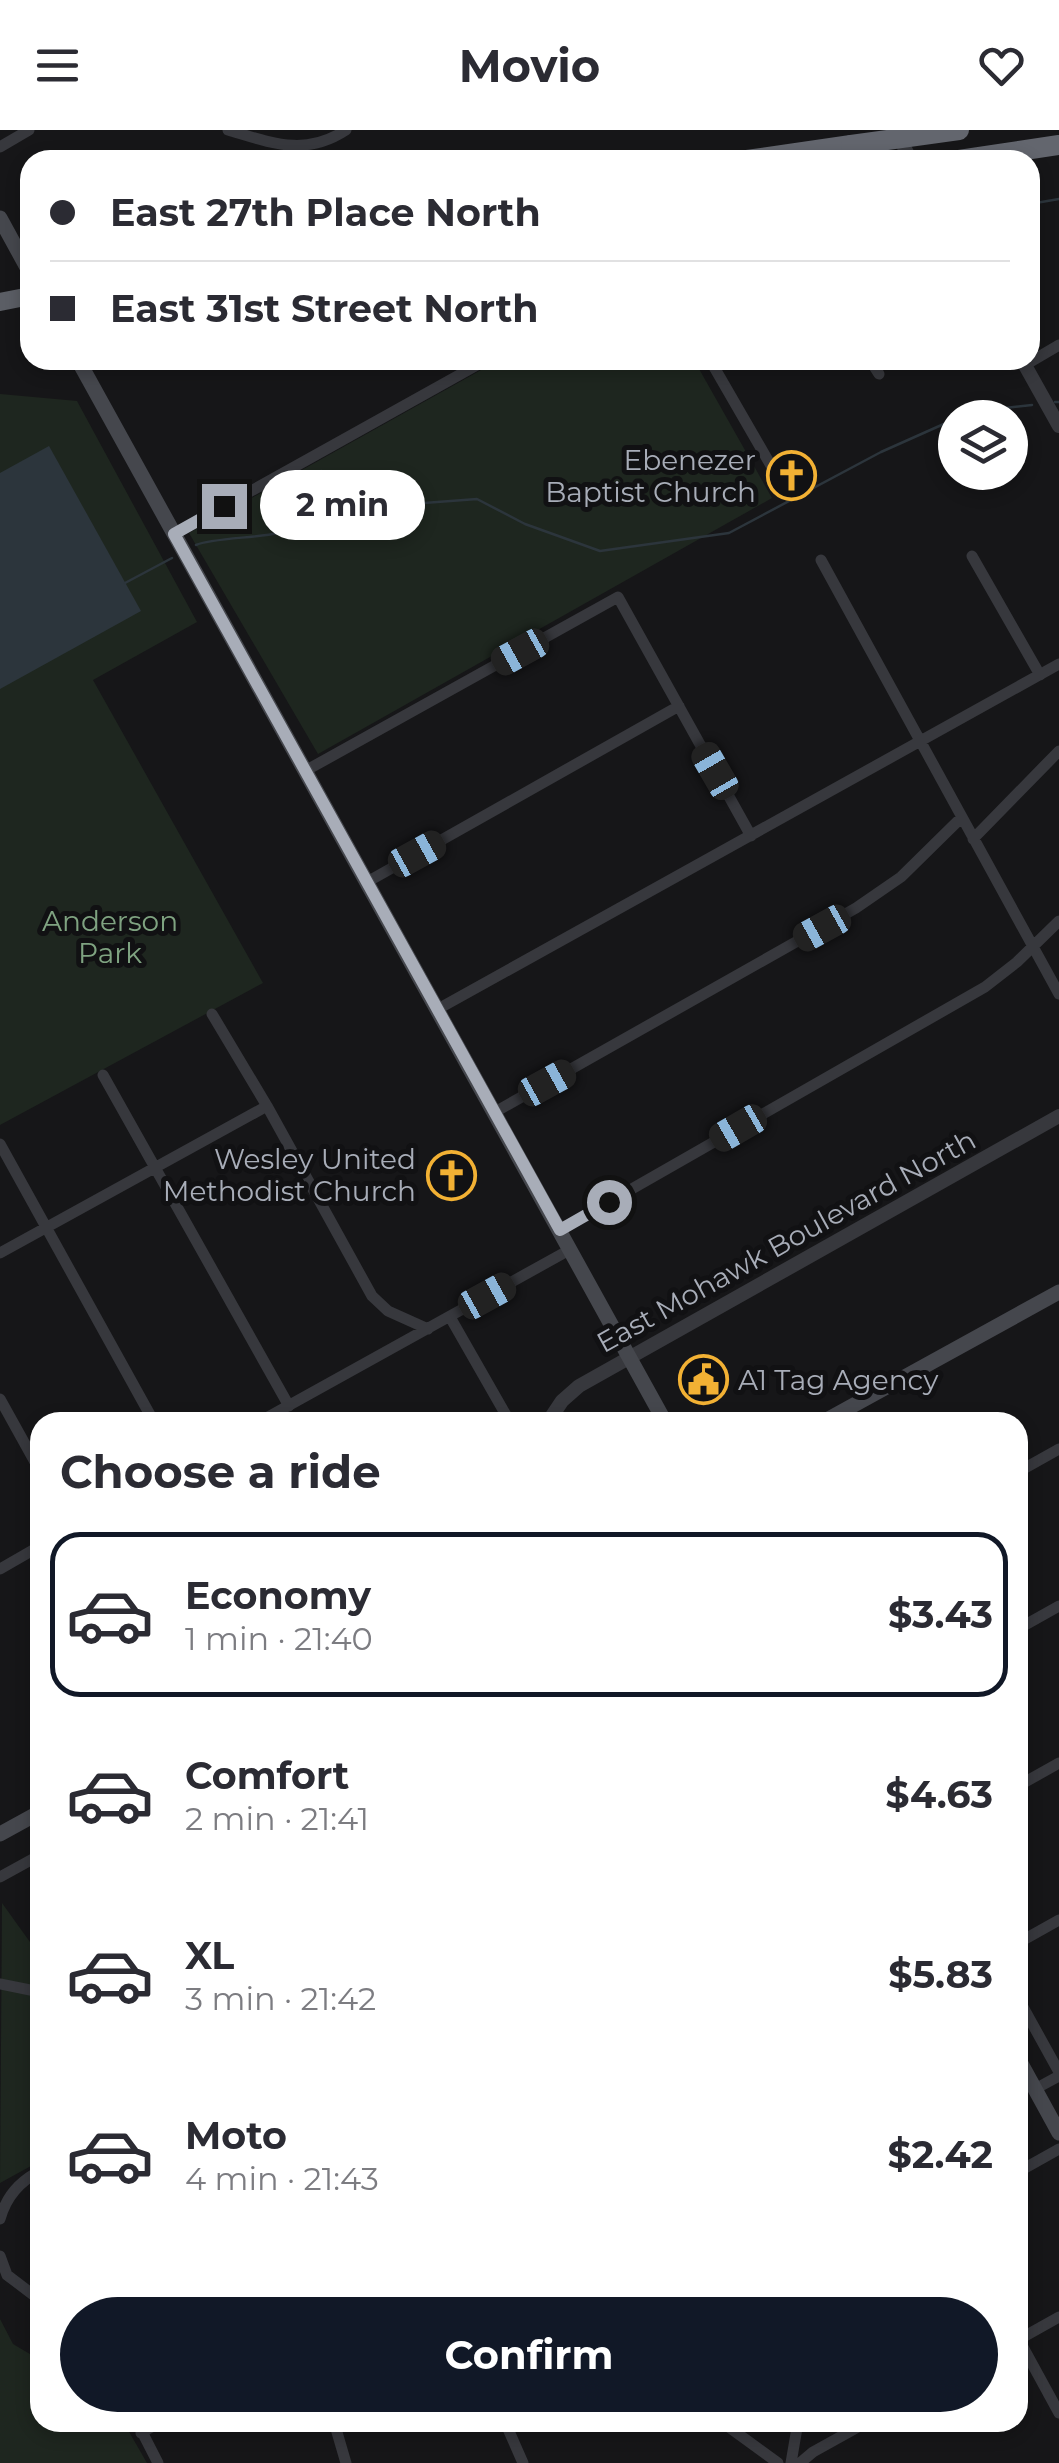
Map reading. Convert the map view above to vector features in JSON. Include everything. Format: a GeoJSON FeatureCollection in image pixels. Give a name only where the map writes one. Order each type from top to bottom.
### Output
{"type":"FeatureCollection","features":[{"type":"Feature","properties":{"kind":"highway"},"geometry":{"type":"LineString","coordinates":[[821,150],[959,130]]}},
{"type":"Feature","properties":{"kind":"highway"},"geometry":{"type":"LineString","coordinates":[[1027,150],[1059,145]]}},
{"type":"Feature","properties":{"kind":"main road"},"geometry":{"type":"LineString","coordinates":[[0,218],[20,255]]}},
{"type":"Feature","properties":{"kind":"main road"},"geometry":{"type":"LineString","coordinates":[[84,370],[660,1412]]}},
{"type":"Feature","properties":{"kind":"main road"},"geometry":{"type":"LineString","coordinates":[[841,1412],[1059,1292]]}},
{"type":"Feature","properties":{"kind":"main road"},"geometry":{"type":"LineString","coordinates":[[0,1834],[30,1818]]}},
{"type":"Feature","properties":{"kind":"main road"},"geometry":{"type":"LineString","coordinates":[[1028,2077],[1059,2133]]}},
{"type":"Feature","properties":{"kind":"street"},"geometry":{"type":"LineString","coordinates":[[2,142],[30,130]]}},
{"type":"Feature","properties":{"kind":"street"},"geometry":{"type":"LineString","coordinates":[[312,130],[314,145]]}},
{"type":"Feature","properties":{"kind":"street"},"geometry":{"type":"LineString","coordinates":[[233,131],[286,145],[314,145],[346,130]]}},
{"type":"Feature","properties":{"kind":"street"},"geometry":{"type":"LineString","coordinates":[[174,534],[468,370]]}},
{"type":"Feature","properties":{"kind":"street"},"geometry":{"type":"LineString","coordinates":[[716,370],[780,483]]}},
{"type":"Feature","properties":{"kind":"street"},"geometry":{"type":"LineString","coordinates":[[876,370],[879,374]]}},
{"type":"Feature","properties":{"kind":"street"},"geometry":{"type":"LineString","coordinates":[[1028,370],[1059,426]]}},
{"type":"Feature","properties":{"kind":"street"},"geometry":{"type":"LineString","coordinates":[[972,556],[1040,675]]}},
{"type":"Feature","properties":{"kind":"street"},"geometry":{"type":"LineString","coordinates":[[821,560],[1059,994]]}},
{"type":"Feature","properties":{"kind":"street"},"geometry":{"type":"LineString","coordinates":[[305,771],[618,596],[751,836]]}},
{"type":"Feature","properties":{"kind":"street"},"geometry":{"type":"LineString","coordinates":[[438,1009],[1059,664]]}},
{"type":"Feature","properties":{"kind":"street"},"geometry":{"type":"LineString","coordinates":[[367,882],[679,706]]}},
{"type":"Feature","properties":{"kind":"street"},"geometry":{"type":"LineString","coordinates":[[973,839],[1059,751]]}},
{"type":"Feature","properties":{"kind":"street"},"geometry":{"type":"LineString","coordinates":[[495,1112],[856,908],[901,877],[960,818]]}},
{"type":"Feature","properties":{"kind":"street"},"geometry":{"type":"LineString","coordinates":[[560,1230],[975,993],[1034,947],[1059,921]]}},
{"type":"Feature","properties":{"kind":"street"},"geometry":{"type":"LineString","coordinates":[[212,1014],[372,1296],[388,1312],[428,1329]]}},
{"type":"Feature","properties":{"kind":"street"},"geometry":{"type":"LineString","coordinates":[[103,1074],[289,1406]]}},
{"type":"Feature","properties":{"kind":"street"},"geometry":{"type":"LineString","coordinates":[[0,1253],[267,1106]]}},
{"type":"Feature","properties":{"kind":"street","name":"East Mohawk Boulevard North"},"geometry":{"type":"LineString","coordinates":[[555,1412],[579,1386],[1059,1116]]}},
{"type":"Feature","properties":{"kind":"street"},"geometry":{"type":"LineString","coordinates":[[0,1144],[148,1412]]}},
{"type":"Feature","properties":{"kind":"street"},"geometry":{"type":"LineString","coordinates":[[278,1412],[570,1249]]}},
{"type":"Feature","properties":{"kind":"street"},"geometry":{"type":"LineString","coordinates":[[450,1317],[504,1412]]}},
{"type":"Feature","properties":{"kind":"street"},"geometry":{"type":"LineString","coordinates":[[0,1399],[30,1453]]}},
{"type":"Feature","properties":{"kind":"street"},"geometry":{"type":"LineString","coordinates":[[1028,1466],[1059,1449]]}},
{"type":"Feature","properties":{"kind":"street"},"geometry":{"type":"LineString","coordinates":[[0,1568],[30,1552]]}},
{"type":"Feature","properties":{"kind":"street"},"geometry":{"type":"LineString","coordinates":[[1028,1623],[1059,1606]]}},
{"type":"Feature","properties":{"kind":"street"},"geometry":{"type":"LineString","coordinates":[[1028,1780],[1059,1763]]}},
{"type":"Feature","properties":{"kind":"street"},"geometry":{"type":"LineString","coordinates":[[0,1877],[30,1861]]}},
{"type":"Feature","properties":{"kind":"street"},"geometry":{"type":"LineString","coordinates":[[1028,1937],[1059,1920]]}},
{"type":"Feature","properties":{"kind":"street"},"geometry":{"type":"LineString","coordinates":[[0,1984],[30,1990]]}},
{"type":"Feature","properties":{"kind":"street"},"geometry":{"type":"LineString","coordinates":[[1028,2017],[1059,2074],[1035,2090]]}},
{"type":"Feature","properties":{"kind":"street"},"geometry":{"type":"LineString","coordinates":[[1028,2166],[1059,2149]]}},
{"type":"Feature","properties":{"kind":"street"},"geometry":{"type":"LineString","coordinates":[[0,2219],[18,2185],[30,2177]]}},
{"type":"Feature","properties":{"kind":"street"},"geometry":{"type":"LineString","coordinates":[[0,2256],[8,2275],[30,2292]]}},
{"type":"Feature","properties":{"kind":"street"},"geometry":{"type":"LineString","coordinates":[[1028,2334],[1059,2317]]}},
{"type":"Feature","properties":{"kind":"street"},"geometry":{"type":"LineString","coordinates":[[1028,2357],[1059,2413]]}},
{"type":"Feature","properties":{"kind":"street"},"geometry":{"type":"LineString","coordinates":[[141,2432],[158,2463]]}},
{"type":"Feature","properties":{"kind":"street"},"geometry":{"type":"LineString","coordinates":[[337,2432],[346,2463]]}},
{"type":"Feature","properties":{"kind":"street"},"geometry":{"type":"LineString","coordinates":[[509,2432],[523,2463]]}},
{"type":"Feature","properties":{"kind":"street"},"geometry":{"type":"LineString","coordinates":[[736,2432],[778,2463]]}},
{"type":"Feature","properties":{"kind":"street"},"geometry":{"type":"LineString","coordinates":[[791,2463],[796,2432]]}},
{"type":"Feature","properties":{"kind":"street"},"geometry":{"type":"LineString","coordinates":[[800,2463],[849,2432]]}},
{"type":"Feature","properties":{"kind":"green space"},"geometry":{"type":"Polygon","coordinates":[[[481,370],[700,370],[772,498],[318,754],[189,533],[481,370]]]}},
{"type":"Feature","properties":{"kind":"green space","name":"Anderson Park"},"geometry":{"type":"Polygon","coordinates":[[[0,394],[77,401],[197,622],[93,680],[263,983],[0,1125],[0,394]]]}},
{"type":"Feature","properties":{"kind":"green space"},"geometry":{"type":"Polygon","coordinates":[[[2,1903],[30,1942],[30,2166],[0,2183],[2,1903]]]}},
{"type":"Feature","properties":{"kind":"green space"},"geometry":{"type":"Polygon","coordinates":[[[0,2319],[13,2344],[30,2354],[30,2432],[129,2432],[147,2463],[0,2463],[0,2319]]]}},
{"type":"Feature","properties":{"kind":"shaded area"},"geometry":{"type":"Polygon","coordinates":[[[49,446],[141,611],[0,689],[0,473],[49,446]]]}},
{"type":"Feature","properties":{"kind":"waterway"},"geometry":{"type":"LineString","coordinates":[[1040,202],[1059,199]]}},
{"type":"Feature","properties":{"kind":"waterway"},"geometry":{"type":"LineString","coordinates":[[1028,405],[1032,405]]}},
{"type":"Feature","properties":{"kind":"waterway"},"geometry":{"type":"LineString","coordinates":[[340,477],[424,503],[477,499],[525,524],[600,551],[729,533],[881,452],[938,427]]}},
{"type":"Feature","properties":{"kind":"waterway"},"geometry":{"type":"LineString","coordinates":[[287,520],[294,510],[294,486],[321,471],[326,473]]}},
{"type":"Feature","properties":{"kind":"waterway"},"geometry":{"type":"LineString","coordinates":[[196,545],[278,533]]}},
{"type":"Feature","properties":{"kind":"waterway"},"geometry":{"type":"LineString","coordinates":[[125,583],[172,558]]}},
{"type":"Feature","properties":{"kind":"place","name":"Ebenezer Baptist Church"},"geometry":{"type":"Point","coordinates":[791,476]}},
{"type":"Feature","properties":{"kind":"place","name":"Wesley United Methodist Church"},"geometry":{"type":"Point","coordinates":[451,1175]}},
{"type":"Feature","properties":{"kind":"place","name":"A1 Tag Agency"},"geometry":{"type":"Point","coordinates":[703,1380]}},
{"type":"Feature","properties":{"kind":"route"},"geometry":{"type":"LineString","coordinates":[[224,506],[174,534],[286,737],[560,1230],[609,1202]]}}]}
